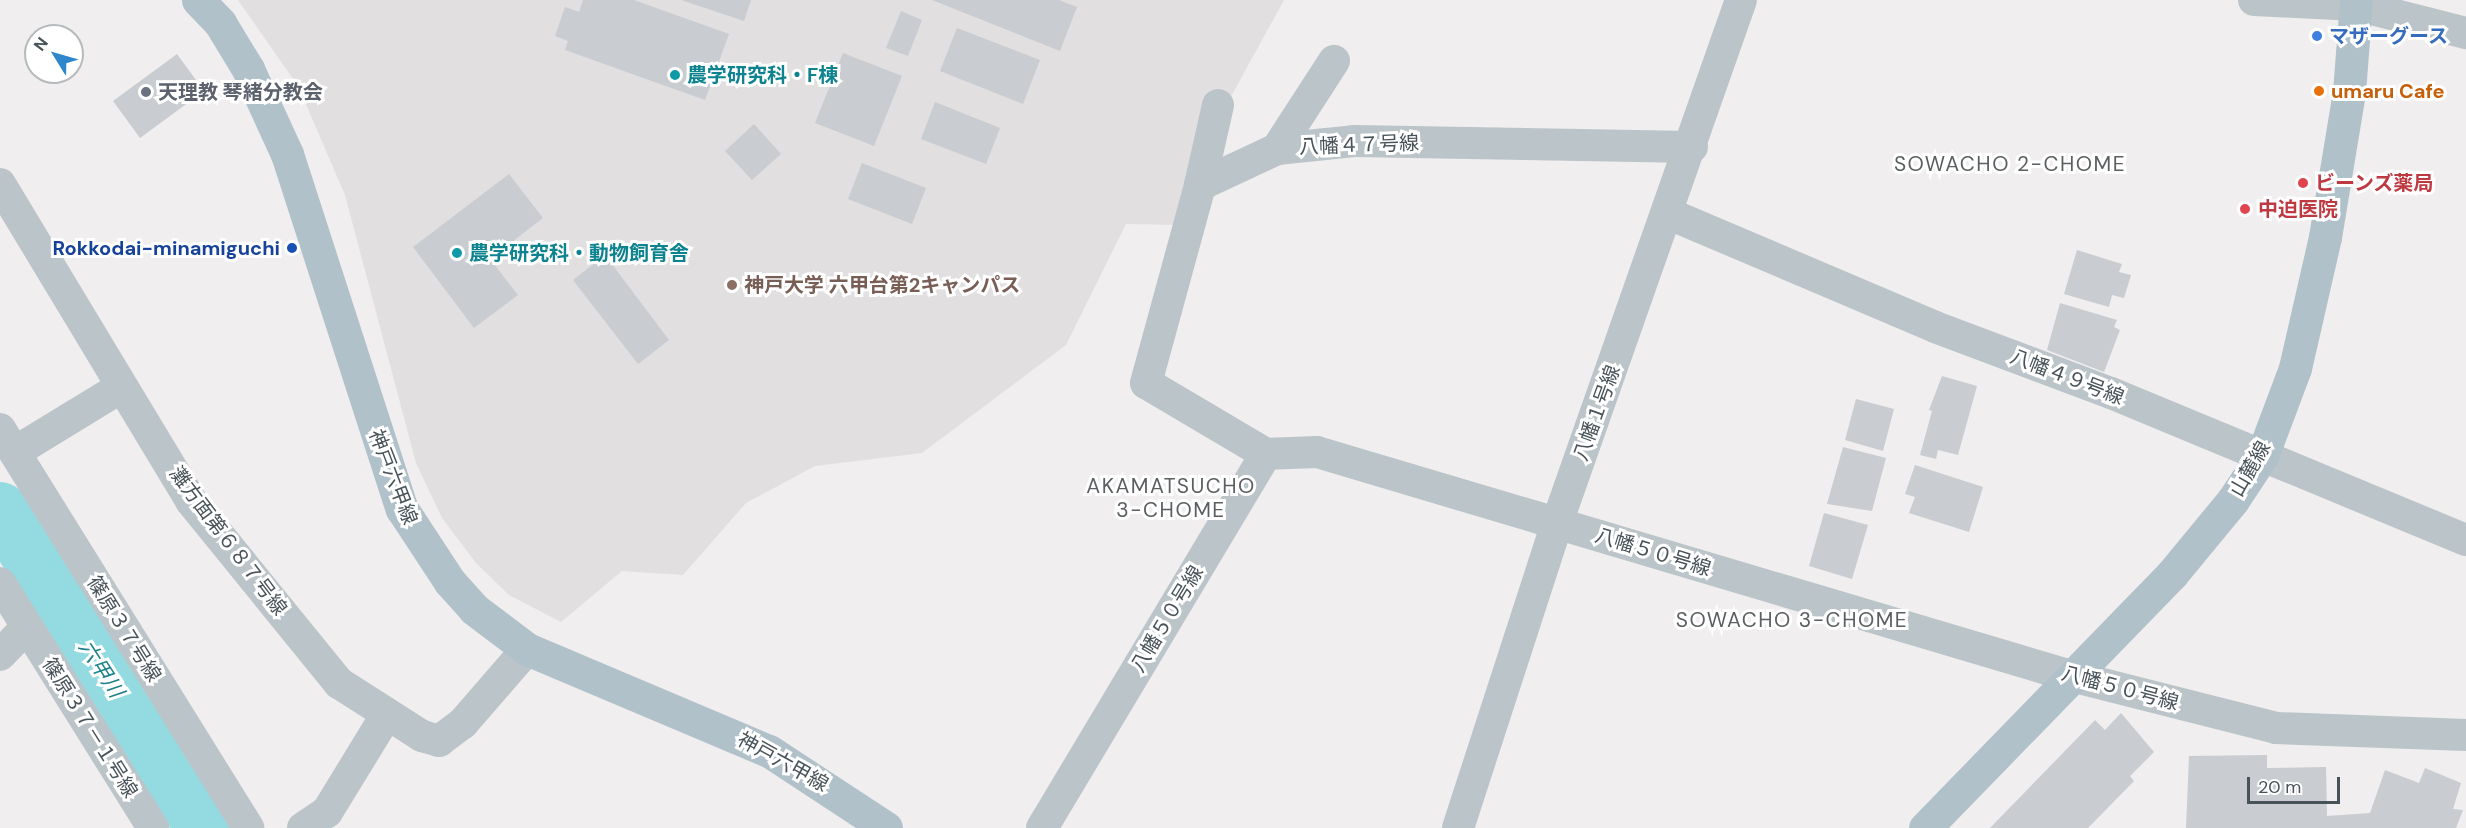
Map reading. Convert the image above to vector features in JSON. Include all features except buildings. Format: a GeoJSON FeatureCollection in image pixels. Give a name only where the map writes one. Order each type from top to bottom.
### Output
{"type":"FeatureCollection","features":[{"type":"Feature","properties":{"kind":"main road","name":"神戸六甲線"},"geometry":{"type":"LineString","coordinates":[[198,0],[220,23],[248,69],[287,154],[402,509],[450,582],[474,609],[527,648],[559,666],[760,747],[886,828]]}},
{"type":"Feature","properties":{"kind":"main road","name":"山麓線"},"geometry":{"type":"LineString","coordinates":[[1925,828],[2194,550],[2262,456],[2295,368],[2323,248],[2349,92],[2356,2]]}},
{"type":"Feature","properties":{"kind":"street","name":"八幡１号線"},"geometry":{"type":"LineString","coordinates":[[1458,828],[1557,523],[1692,147],[1741,0]]}},
{"type":"Feature","properties":{"kind":"street"},"geometry":{"type":"LineString","coordinates":[[2254,0],[2356,2],[2466,33]]}},
{"type":"Feature","properties":{"kind":"street"},"geometry":{"type":"LineString","coordinates":[[1277,149],[1334,62]]}},
{"type":"Feature","properties":{"kind":"street"},"geometry":{"type":"LineString","coordinates":[[1218,105],[1200,185],[1146,383],[1266,454]]}},
{"type":"Feature","properties":{"kind":"street","name":"八幡４７号線"},"geometry":{"type":"LineString","coordinates":[[1200,185],[1277,149],[1354,141],[1692,147]]}},
{"type":"Feature","properties":{"kind":"street","name":"灘方面第６８７号線"},"geometry":{"type":"LineString","coordinates":[[0,184],[120,388],[191,501],[339,683],[387,714],[439,741],[463,723],[527,648]]}},
{"type":"Feature","properties":{"kind":"street","name":"八幡４９号線"},"geometry":{"type":"LineString","coordinates":[[1667,213],[1935,327],[2262,456],[2466,540]]}},
{"type":"Feature","properties":{"kind":"street"},"geometry":{"type":"LineString","coordinates":[[7,440],[120,388]]}},
{"type":"Feature","properties":{"kind":"street","name":"篠原３７号線"},"geometry":{"type":"LineString","coordinates":[[7,440],[249,828]]}},
{"type":"Feature","properties":{"kind":"street","name":"八幡５０号線"},"geometry":{"type":"LineString","coordinates":[[1042,828],[1266,454],[1317,452],[2071,676],[2276,728],[2466,735]]}},
{"type":"Feature","properties":{"kind":"street","name":"篠原３７－１号線"},"geometry":{"type":"LineString","coordinates":[[0,583],[153,828]]}},
{"type":"Feature","properties":{"kind":"street"},"geometry":{"type":"LineString","coordinates":[[0,655],[27,627]]}},
{"type":"Feature","properties":{"kind":"street"},"geometry":{"type":"LineString","coordinates":[[303,828],[327,812],[387,714]]}},
{"type":"Feature","properties":{"kind":"shaded area","name":"神戸大学 六甲台第2キャンパス"},"geometry":{"type":"Polygon","coordinates":[[[238,0],[1284,0],[1228,102],[1181,225],[1126,224],[1066,345],[922,453],[815,466],[746,503],[683,575],[622,571],[561,622],[509,595],[476,563],[442,518],[416,463],[345,195],[298,86],[238,0]]]}},
{"type":"Feature","properties":{"kind":"waterway","name":"六甲川"},"geometry":{"type":"LineString","coordinates":[[0,510],[203,828]]}},
{"type":"Feature","properties":{"kind":"place","name":"マザーグース"},"geometry":{"type":"Point","coordinates":[2317,36]}},
{"type":"Feature","properties":{"kind":"place","name":"農学研究科・F棟"},"geometry":{"type":"Point","coordinates":[675,75]}},
{"type":"Feature","properties":{"kind":"place","name":"umaru Cafe"},"geometry":{"type":"Point","coordinates":[2319,91]}},
{"type":"Feature","properties":{"kind":"place","name":"天理教 琴緒分教会"},"geometry":{"type":"Point","coordinates":[146,92]}},
{"type":"Feature","properties":{"kind":"place","name":"ビーンズ薬局"},"geometry":{"type":"Point","coordinates":[2303,183]}},
{"type":"Feature","properties":{"kind":"place","name":"中迫医院"},"geometry":{"type":"Point","coordinates":[2245,209]}},
{"type":"Feature","properties":{"kind":"place","name":"Rokkodai-minamiguchi"},"geometry":{"type":"Point","coordinates":[292,248]}},
{"type":"Feature","properties":{"kind":"place","name":"農学研究科・動物飼育舎"},"geometry":{"type":"Point","coordinates":[457,253]}},
{"type":"Feature","properties":{"kind":"place","name":"神戸大学 六甲台第2キャンパス"},"geometry":{"type":"Point","coordinates":[732,285]}},
{"type":"Feature","properties":{"kind":"district","name":"SOWACHO 2-CHOME"},"geometry":{"type":"Point","coordinates":[2010,164]}},
{"type":"Feature","properties":{"kind":"district","name":"AKAMATSUCHO 3-CHOME"},"geometry":{"type":"Point","coordinates":[1171,498]}},
{"type":"Feature","properties":{"kind":"district","name":"SOWACHO 3-CHOME"},"geometry":{"type":"Point","coordinates":[1792,620]}}]}
